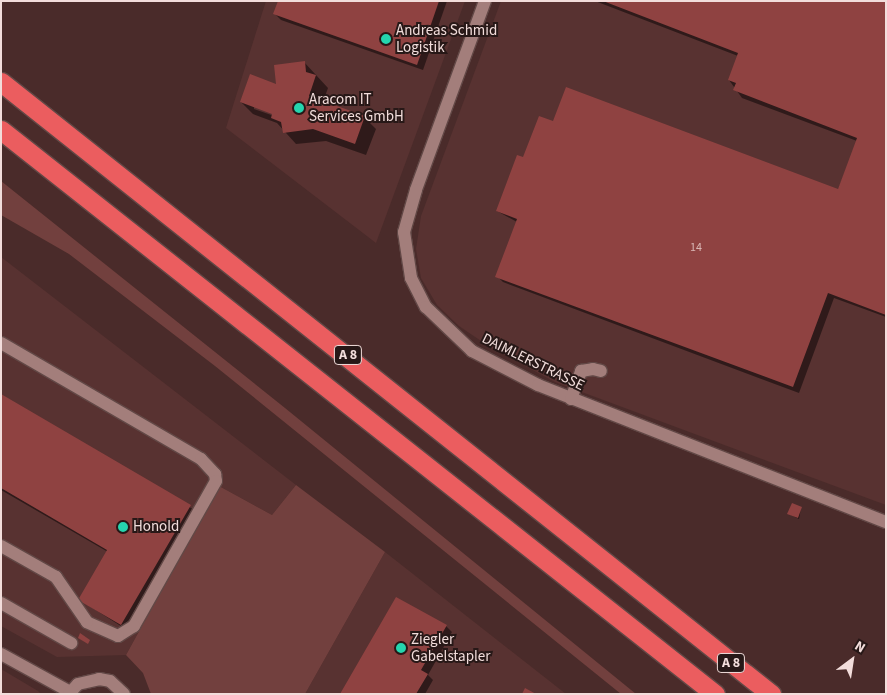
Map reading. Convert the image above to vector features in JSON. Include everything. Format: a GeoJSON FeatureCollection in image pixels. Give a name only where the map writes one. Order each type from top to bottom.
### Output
{"type":"FeatureCollection","features":[{"type":"Feature","properties":{"kind":"highway","name":"A 8"},"geometry":{"type":"LineString","coordinates":[[1,82],[771,694]]}},
{"type":"Feature","properties":{"kind":"highway","name":"A 8"},"geometry":{"type":"LineString","coordinates":[[1,130],[715,694]]}},
{"type":"Feature","properties":{"kind":"street","name":"DAIMLERSTRASSE"},"geometry":{"type":"LineString","coordinates":[[485,1],[404,232],[407,263],[426,307],[454,337],[503,368],[571,399],[886,522]]}},
{"type":"Feature","properties":{"kind":"street"},"geometry":{"type":"LineString","coordinates":[[1,343],[201,459],[216,474],[216,480],[134,626],[118,636],[87,622],[56,577],[1,546]]}},
{"type":"Feature","properties":{"kind":"street"},"geometry":{"type":"LineString","coordinates":[[571,399],[581,371],[593,369],[601,372]]}},
{"type":"Feature","properties":{"kind":"street"},"geometry":{"type":"LineString","coordinates":[[1,603],[70,643]]}},
{"type":"Feature","properties":{"kind":"street"},"geometry":{"type":"LineString","coordinates":[[1,654],[70,693],[78,684],[99,679],[110,681],[124,694]]}},
{"type":"Feature","properties":{"kind":"shaded area"},"geometry":{"type":"Polygon","coordinates":[[[266,1],[465,1],[376,243],[226,128],[266,1]]]}},
{"type":"Feature","properties":{"kind":"shaded area"},"geometry":{"type":"Polygon","coordinates":[[[501,1],[886,1],[886,505],[555,382],[487,345],[459,326],[437,305],[421,278],[416,249],[421,216],[501,1]]]}},
{"type":"Feature","properties":{"kind":"shaded area"},"geometry":{"type":"Polygon","coordinates":[[[1,181],[285,408],[636,694],[621,694],[215,366],[69,254],[1,215],[1,181]]]}},
{"type":"Feature","properties":{"kind":"shaded area"},"geometry":{"type":"Polygon","coordinates":[[[1,257],[296,485],[272,515],[219,486],[126,655],[57,657],[1,626],[1,257]]]}},
{"type":"Feature","properties":{"kind":"shaded area"},"geometry":{"type":"Polygon","coordinates":[[[296,485],[385,552],[305,694],[151,694],[143,673],[126,655],[219,486],[272,515],[296,485]]]}},
{"type":"Feature","properties":{"kind":"shaded area"},"geometry":{"type":"Polygon","coordinates":[[[385,552],[506,647],[566,694],[305,694],[385,552]]]}},
{"type":"Feature","properties":{"kind":"shaded area"},"geometry":{"type":"Polygon","coordinates":[[[1,669],[38,691],[41,694],[1,694],[1,669]]]}},
{"type":"Feature","properties":{"kind":"building","name":"Andreas Schmid Logistik"},"geometry":{"type":"Polygon","coordinates":[[[278,1],[439,1],[417,65],[273,14],[278,1]]]}},
{"type":"Feature","properties":{"kind":"building"},"geometry":{"type":"Polygon","coordinates":[[[603,1],[886,1],[886,315],[828,293],[793,387],[495,277],[517,219],[496,211],[517,155],[523,157],[539,116],[553,121],[566,87],[838,189],[857,138],[733,90],[736,83],[728,80],[738,53],[603,1]]]}},
{"type":"Feature","properties":{"kind":"building","name":"Aracom IT Services GmbH"},"geometry":{"type":"Polygon","coordinates":[[[305,61],[306,72],[316,75],[309,96],[365,116],[355,144],[313,129],[283,133],[281,122],[271,118],[272,114],[240,102],[250,74],[276,84],[274,65],[305,61]]]}},
{"type":"Feature","properties":{"kind":"building","name":"Honold"},"geometry":{"type":"Polygon","coordinates":[[[1,394],[191,505],[121,625],[78,600],[107,550],[1,488],[1,394]]]}},
{"type":"Feature","properties":{"kind":"building"},"geometry":{"type":"Polygon","coordinates":[[[792,503],[802,507],[798,518],[787,514],[792,503]]]}},
{"type":"Feature","properties":{"kind":"building","name":"Ziegler Gabelstapler"},"geometry":{"type":"Polygon","coordinates":[[[396,597],[447,625],[421,670],[428,674],[416,694],[340,694],[396,597]]]}},
{"type":"Feature","properties":{"kind":"building"},"geometry":{"type":"Polygon","coordinates":[[[80,633],[90,640],[88,644],[78,638],[80,633]]]}},
{"type":"Feature","properties":{"kind":"building"},"geometry":{"type":"Polygon","coordinates":[[[525,688],[536,694],[522,694],[525,688]]]}},
{"type":"Feature","properties":{"kind":"place","name":"Andreas Schmid Logistik"},"geometry":{"type":"Point","coordinates":[386,39]}},
{"type":"Feature","properties":{"kind":"place","name":"Aracom IT Services GmbH"},"geometry":{"type":"Point","coordinates":[299,108]}},
{"type":"Feature","properties":{"kind":"place","name":"Honold"},"geometry":{"type":"Point","coordinates":[123,527]}},
{"type":"Feature","properties":{"kind":"place","name":"Ziegler Gabelstapler"},"geometry":{"type":"Point","coordinates":[401,648]}}]}
